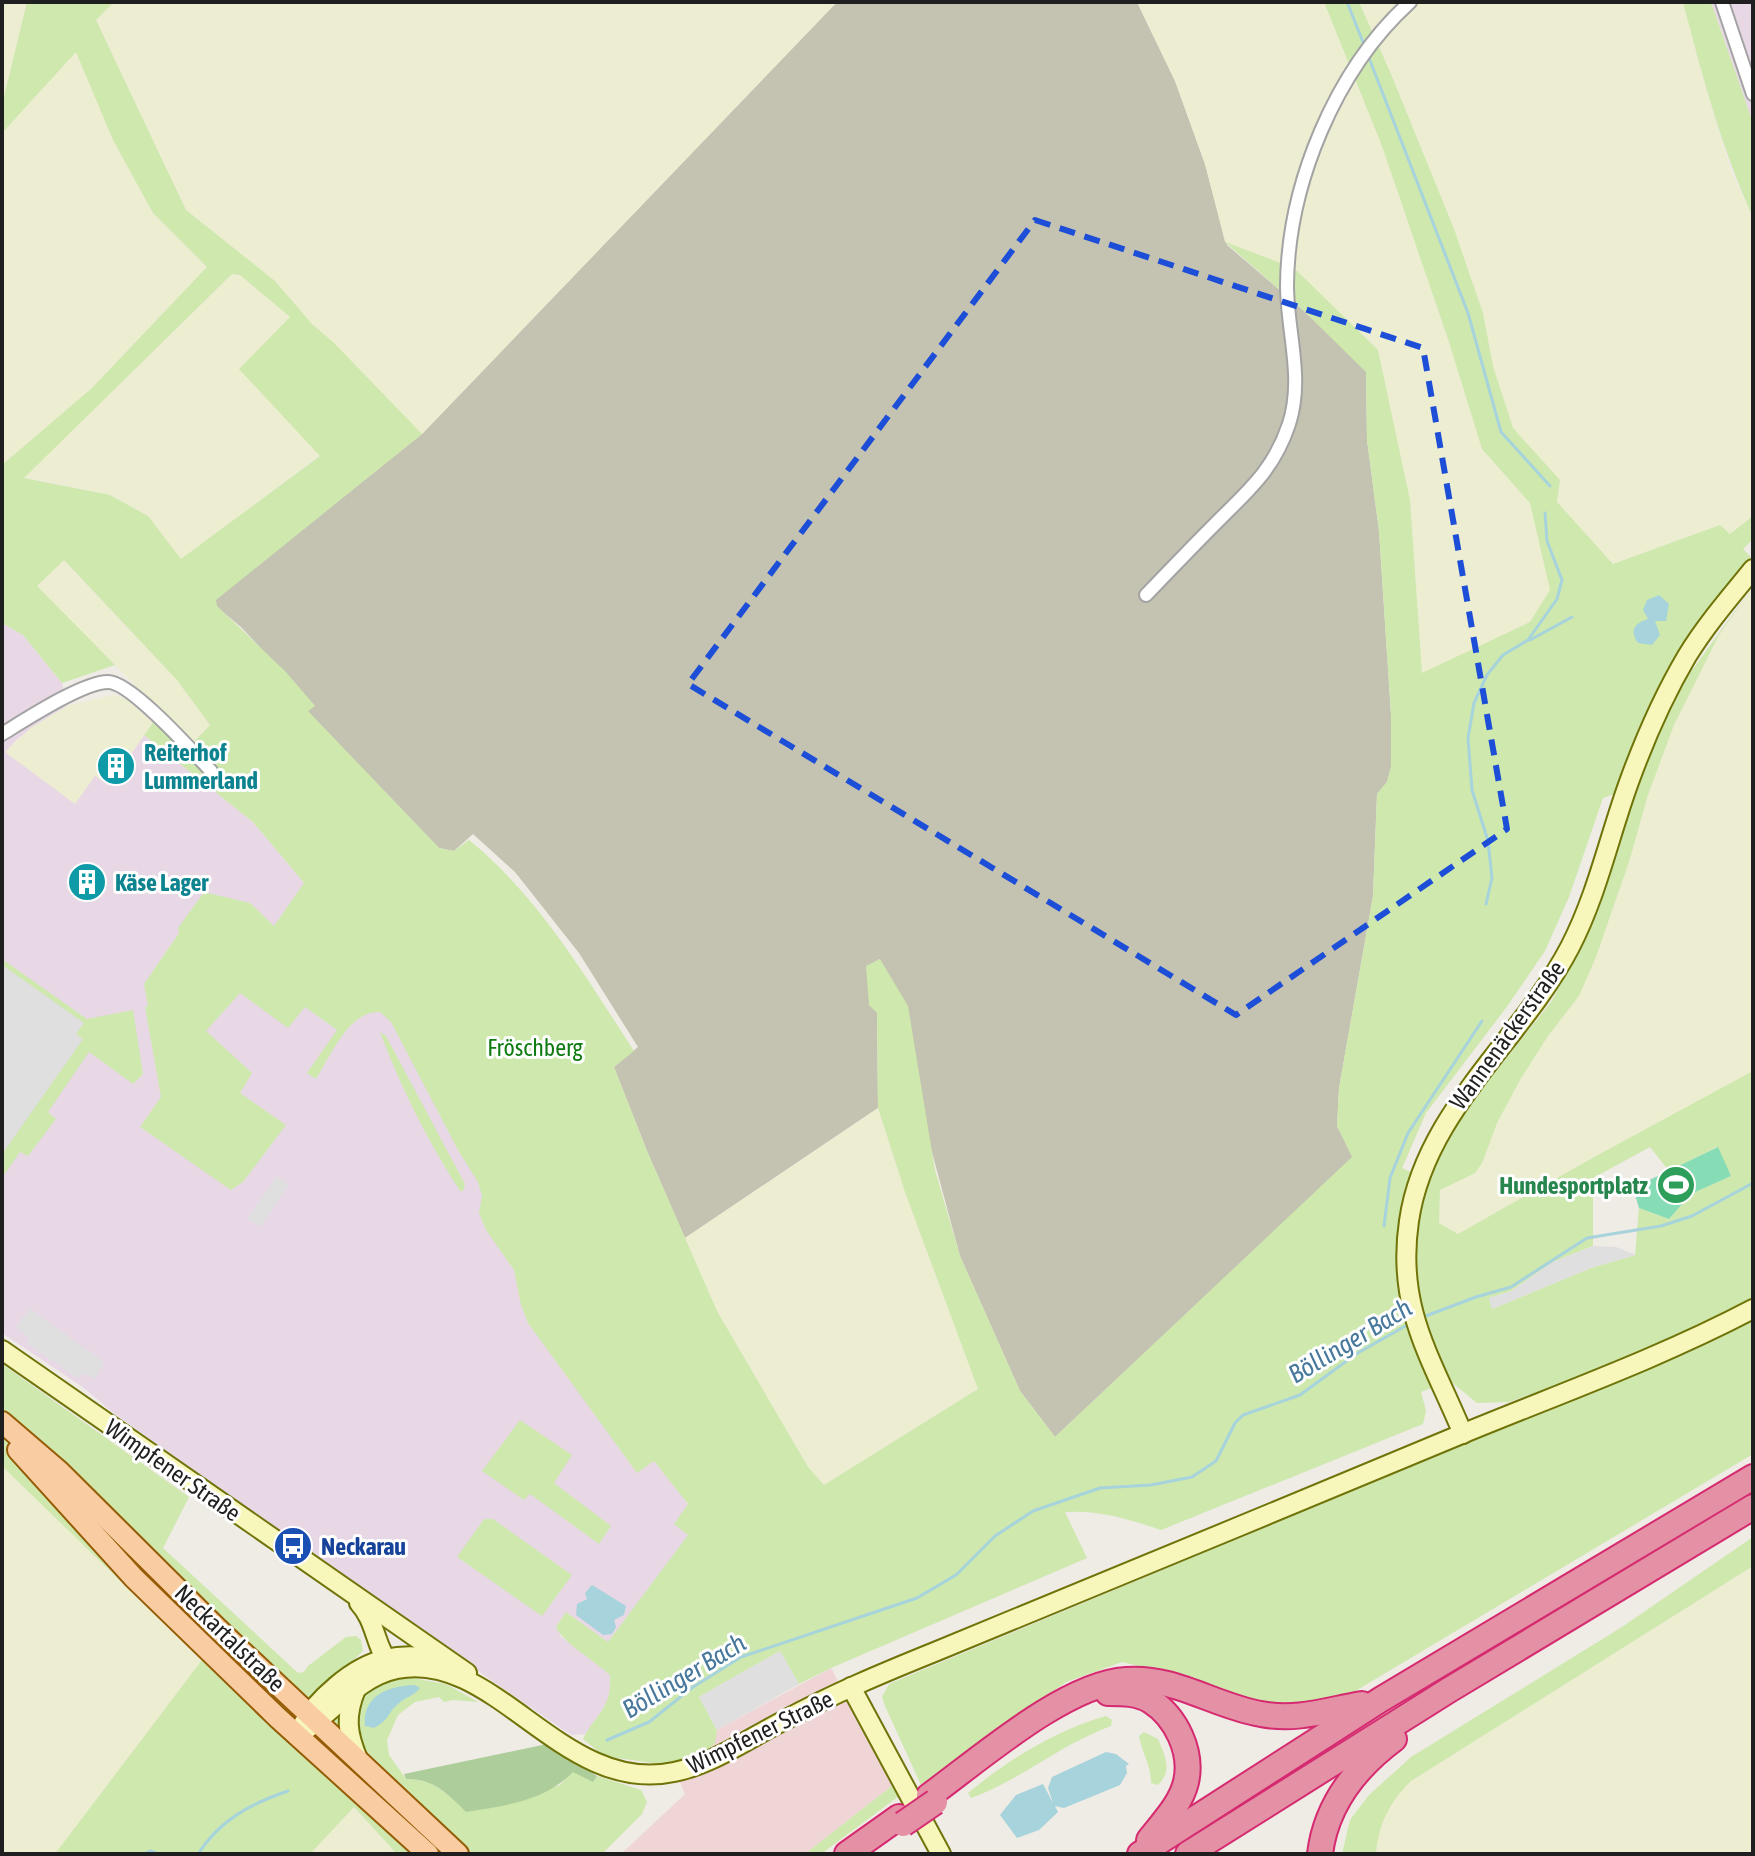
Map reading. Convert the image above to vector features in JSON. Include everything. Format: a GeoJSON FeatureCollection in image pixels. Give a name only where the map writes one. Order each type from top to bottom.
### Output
{"type":"FeatureCollection","features":[{"type":"Feature","properties":{"kind":"highway"},"geometry":{"type":"LineString","coordinates":[[1138,1854],[1380,1700],[1753,1477]]}},
{"type":"Feature","properties":{"kind":"highway"},"geometry":{"type":"LineString","coordinates":[[1188,1854],[1449,1690],[1753,1507]]}},
{"type":"Feature","properties":{"kind":"highway"},"geometry":{"type":"LineString","coordinates":[[932,1799],[1054,1707],[1104,1683],[1127,1679],[1156,1681],[1241,1710],[1281,1717],[1328,1713],[1380,1700]]}},
{"type":"Feature","properties":{"kind":"highway"},"geometry":{"type":"LineString","coordinates":[[1320,1854],[1331,1811],[1349,1781],[1377,1751],[1449,1690]]}},
{"type":"Feature","properties":{"kind":"highway"},"geometry":{"type":"LineString","coordinates":[[847,1854],[1059,1713],[1094,1696],[1129,1693],[1152,1701],[1179,1731],[1188,1769],[1179,1799],[1138,1854]]}},
{"type":"Feature","properties":{"kind":"highway"},"geometry":{"type":"LineString","coordinates":[[860,1854],[901,1820]]}},
{"type":"Feature","properties":{"kind":"main road","name":"Neckartalstraße"},"geometry":{"type":"LineString","coordinates":[[2,1422],[59,1471],[218,1629],[458,1854]]}},
{"type":"Feature","properties":{"kind":"main road","name":"Neckartalstraße"},"geometry":{"type":"LineString","coordinates":[[2,1432],[134,1578],[297,1736],[428,1854]]}},
{"type":"Feature","properties":{"kind":"street"},"geometry":{"type":"LineString","coordinates":[[1146,595],[1259,481],[1278,452],[1297,384],[1287,286],[1294,212],[1322,129],[1366,52],[1381,31],[1410,2]]}},
{"type":"Feature","properties":{"kind":"street"},"geometry":{"type":"LineString","coordinates":[[1722,2],[1753,94]]}},
{"type":"Feature","properties":{"kind":"street","name":"Wannenäckerstraße"},"geometry":{"type":"LineString","coordinates":[[1463,1434],[1418,1332],[1407,1291],[1409,1218],[1426,1163],[1451,1112],[1543,994],[1569,948],[1583,921],[1628,783],[1655,716],[1688,655],[1753,569]]}},
{"type":"Feature","properties":{"kind":"street"},"geometry":{"type":"LineString","coordinates":[[2,734],[85,688],[109,682],[128,688],[211,771]]}},
{"type":"Feature","properties":{"kind":"street","name":"Wimpfener Straße"},"geometry":{"type":"LineString","coordinates":[[390,1664],[454,1675],[575,1753],[605,1768],[630,1774],[674,1772],[714,1758],[851,1687],[1597,1379],[1753,1309]]}},
{"type":"Feature","properties":{"kind":"street","name":"Wimpfener Straße"},"geometry":{"type":"LineString","coordinates":[[2,1350],[450,1661],[575,1753]]}},
{"type":"Feature","properties":{"kind":"street","name":"Wimpfener Straße"},"geometry":{"type":"LineString","coordinates":[[345,1589],[368,1614],[390,1664]]}},
{"type":"Feature","properties":{"kind":"street","name":"Wimpfener Straße"},"geometry":{"type":"LineString","coordinates":[[297,1736],[355,1669],[390,1664],[419,1655],[450,1661]]}},
{"type":"Feature","properties":{"kind":"street"},"geometry":{"type":"LineString","coordinates":[[314,1718],[390,1664]]}},
{"type":"Feature","properties":{"kind":"street"},"geometry":{"type":"LineString","coordinates":[[851,1687],[941,1854]]}},
{"type":"Feature","properties":{"kind":"street"},"geometry":{"type":"LineString","coordinates":[[356,1689],[349,1706],[347,1723],[349,1737],[363,1766]]}},
{"type":"Feature","properties":{"kind":"highlighted area"},"geometry":{"type":"Polygon","coordinates":[[[1035,220],[1423,348],[1507,829],[1236,1015],[688,684],[1035,220]]]}},
{"type":"Feature","properties":{"kind":"shaded area"},"geometry":{"type":"Polygon","coordinates":[[[837,2],[1137,2],[1175,81],[1205,164],[1227,245],[1304,311],[1366,371],[1367,440],[1379,531],[1391,715],[1391,767],[1387,782],[1377,794],[1373,896],[1339,1088],[1337,1126],[1353,1157],[1055,1437],[1020,1391],[960,1256],[880,959],[866,967],[877,1012],[878,1108],[685,1238],[614,1067],[638,1047],[579,953],[515,872],[473,834],[454,851],[439,848],[307,711],[315,706],[241,627],[217,607],[215,600],[422,434],[837,2]]]}},
{"type":"Feature","properties":{"kind":"shaded area"},"geometry":{"type":"Polygon","coordinates":[[[1711,2],[1753,2],[1753,123],[1711,2]]]}},
{"type":"Feature","properties":{"kind":"shaded area"},"geometry":{"type":"Polygon","coordinates":[[[2,623],[23,635],[62,683],[67,706],[31,728],[6,752],[95,776],[110,785],[144,735],[253,822],[304,883],[355,953],[688,1505],[689,1535],[608,1642],[566,1612],[560,1636],[610,1674],[611,1693],[605,1710],[586,1734],[572,1735],[565,1731],[356,1587],[111,1411],[84,1388],[2,1333],[2,623]]]}},
{"type":"Feature","properties":{"kind":"shaded area"},"geometry":{"type":"Polygon","coordinates":[[[2,965],[84,1023],[76,1034],[83,1039],[2,1154],[2,965]]]}},
{"type":"Feature","properties":{"kind":"shaded area"},"geometry":{"type":"Polygon","coordinates":[[[277,1176],[289,1185],[260,1227],[247,1219],[277,1176]]]}},
{"type":"Feature","properties":{"kind":"shaded area"},"geometry":{"type":"Polygon","coordinates":[[[1593,1246],[1616,1247],[1636,1255],[1591,1268],[1492,1309],[1489,1298],[1511,1291],[1553,1262],[1593,1246]]]}},
{"type":"Feature","properties":{"kind":"shaded area"},"geometry":{"type":"Polygon","coordinates":[[[30,1309],[104,1362],[95,1379],[84,1373],[79,1379],[29,1345],[27,1336],[16,1327],[30,1309]]]}},
{"type":"Feature","properties":{"kind":"shaded area"},"geometry":{"type":"Polygon","coordinates":[[[780,1651],[799,1684],[717,1730],[699,1697],[780,1651]]]}},
{"type":"Feature","properties":{"kind":"shaded area"},"geometry":{"type":"Polygon","coordinates":[[[831,1668],[893,1785],[805,1854],[621,1854],[685,1794],[673,1766],[717,1730],[831,1668]]]}},
{"type":"Feature","properties":{"kind":"green space"},"geometry":{"type":"Polygon","coordinates":[[[2,2],[27,2],[2,105],[2,2]]]}},
{"type":"Feature","properties":{"kind":"green space","name":"Fröschberg"},"geometry":{"type":"Polygon","coordinates":[[[27,2],[114,2],[96,20],[186,210],[275,281],[312,324],[422,434],[216,600],[217,606],[286,672],[315,706],[308,711],[439,848],[454,851],[469,840],[517,886],[579,966],[634,1051],[614,1067],[717,1311],[808,1467],[824,1485],[978,1389],[906,1195],[878,1108],[877,1013],[869,1005],[866,966],[880,959],[908,1006],[935,1170],[960,1256],[1020,1391],[1055,1437],[1352,1157],[1337,1126],[1339,1088],[1373,896],[1377,794],[1387,782],[1391,767],[1391,715],[1379,531],[1367,440],[1366,372],[1304,311],[1225,242],[1294,268],[1378,350],[1410,500],[1422,673],[1530,622],[1550,590],[1530,503],[1482,449],[1382,146],[1324,2],[1359,2],[1454,229],[1483,313],[1493,366],[1513,428],[1560,480],[1557,502],[1613,564],[1720,525],[1730,534],[1753,516],[1753,539],[1743,549],[1751,557],[1695,627],[1670,669],[1614,794],[1603,798],[1569,897],[1545,951],[1426,1113],[1402,1168],[1430,1181],[1444,1144],[1485,1085],[1551,1002],[1580,949],[1647,760],[1685,680],[1751,589],[1719,635],[1674,725],[1596,957],[1579,996],[1520,1080],[1475,1173],[1440,1190],[1439,1223],[1458,1234],[1753,1071],[1753,1454],[1352,1693],[1323,1704],[1294,1709],[1222,1695],[1202,1681],[1122,1662],[1066,1682],[921,1785],[882,1697],[889,1684],[1714,1340],[1708,1323],[1618,1363],[1509,1402],[1477,1403],[1450,1381],[1421,1392],[1426,1411],[1423,1424],[1161,1530],[1114,1516],[1065,1512],[1087,1558],[799,1684],[780,1651],[699,1697],[717,1730],[715,1743],[704,1754],[673,1766],[604,1756],[583,1739],[609,1696],[610,1675],[572,1645],[556,1627],[566,1612],[608,1642],[688,1535],[674,1524],[688,1504],[654,1461],[637,1473],[528,1323],[514,1270],[486,1230],[479,1213],[482,1196],[478,1182],[391,1022],[380,1012],[369,1013],[359,1019],[342,1036],[316,1079],[307,1073],[337,1030],[305,1007],[288,1028],[240,993],[206,1031],[252,1073],[240,1093],[286,1125],[243,1182],[231,1190],[140,1127],[161,1097],[145,1007],[148,1006],[144,984],[179,933],[178,928],[204,892],[250,903],[274,926],[304,883],[253,822],[144,735],[162,711],[193,743],[210,725],[177,680],[64,560],[37,586],[115,665],[62,683],[23,635],[2,623],[2,465],[92,388],[207,267],[153,213],[113,140],[76,52],[2,133],[2,105],[27,2]],[[232,274],[24,478],[110,495],[148,516],[181,559],[320,456],[239,369],[290,317],[240,275],[232,274]],[[1650,1147],[1593,1178],[1593,1246],[1553,1262],[1511,1291],[1489,1298],[1492,1309],[1591,1268],[1635,1255],[1639,1208],[1669,1219],[1691,1194],[1731,1176],[1717,1147],[1669,1171],[1650,1147]]]}},
{"type":"Feature","properties":{"kind":"green space"},"geometry":{"type":"Polygon","coordinates":[[[114,2],[837,2],[422,434],[311,323],[275,281],[186,210],[96,20],[114,2]]]}},
{"type":"Feature","properties":{"kind":"green space"},"geometry":{"type":"Polygon","coordinates":[[[1137,2],[1324,2],[1382,146],[1482,449],[1530,503],[1550,590],[1530,622],[1422,674],[1410,500],[1378,350],[1294,268],[1225,242],[1205,164],[1175,81],[1137,2]]]}},
{"type":"Feature","properties":{"kind":"green space"},"geometry":{"type":"Polygon","coordinates":[[[1359,2],[1683,2],[1731,171],[1753,217],[1753,516],[1729,535],[1720,525],[1613,564],[1557,502],[1560,480],[1513,428],[1493,366],[1483,313],[1454,229],[1359,2]]]}},
{"type":"Feature","properties":{"kind":"green space"},"geometry":{"type":"Polygon","coordinates":[[[1683,2],[1711,2],[1753,123],[1753,217],[1722,138],[1683,2]]]}},
{"type":"Feature","properties":{"kind":"green space"},"geometry":{"type":"Polygon","coordinates":[[[76,51],[113,140],[153,213],[207,267],[92,388],[2,465],[2,133],[76,51]]]}},
{"type":"Feature","properties":{"kind":"green space"},"geometry":{"type":"Polygon","coordinates":[[[232,274],[240,275],[290,317],[240,369],[320,455],[181,560],[148,516],[111,495],[23,477],[232,274]]]}},
{"type":"Feature","properties":{"kind":"green space"},"geometry":{"type":"Polygon","coordinates":[[[63,560],[177,680],[210,725],[193,743],[36,586],[63,560]]]}},
{"type":"Feature","properties":{"kind":"green space"},"geometry":{"type":"Polygon","coordinates":[[[1753,586],[1753,1072],[1458,1234],[1439,1223],[1440,1190],[1483,1161],[1497,1123],[1520,1080],[1579,996],[1596,957],[1674,725],[1719,635],[1753,586]]]}},
{"type":"Feature","properties":{"kind":"green space"},"geometry":{"type":"Polygon","coordinates":[[[113,695],[128,700],[153,723],[109,785],[95,776],[75,804],[5,752],[31,728],[67,706],[113,695]]]}},
{"type":"Feature","properties":{"kind":"green space"},"geometry":{"type":"Polygon","coordinates":[[[2,959],[87,1019],[133,1010],[143,1074],[133,1084],[89,1052],[48,1112],[56,1119],[28,1156],[20,1152],[2,1178],[2,1154],[82,1040],[76,1034],[83,1023],[2,965],[2,959]]]}},
{"type":"Feature","properties":{"kind":"green space"},"geometry":{"type":"Polygon","coordinates":[[[380,1032],[386,1036],[465,1184],[463,1191],[460,1191],[426,1133],[380,1032]]]}},
{"type":"Feature","properties":{"kind":"green space"},"geometry":{"type":"Polygon","coordinates":[[[878,1108],[906,1195],[978,1389],[824,1485],[808,1467],[717,1311],[685,1238],[878,1108]]]}},
{"type":"Feature","properties":{"kind":"green space","name":"Hundesportplatz"},"geometry":{"type":"Polygon","coordinates":[[[1718,1147],[1731,1176],[1691,1194],[1669,1219],[1639,1208],[1633,1188],[1718,1147]]]}},
{"type":"Feature","properties":{"kind":"green space"},"geometry":{"type":"Polygon","coordinates":[[[2,1364],[189,1497],[163,1548],[298,1673],[304,1672],[346,1637],[356,1636],[361,1640],[363,1651],[319,1692],[417,1674],[417,1679],[446,1684],[478,1702],[444,1702],[439,1697],[415,1702],[398,1715],[387,1740],[389,1755],[406,1779],[432,1784],[466,1812],[560,1785],[573,1771],[592,1781],[597,1776],[641,1790],[647,1802],[642,1814],[602,1854],[397,1854],[354,1807],[310,1854],[55,1854],[202,1660],[2,1466],[2,1364]]]}},
{"type":"Feature","properties":{"kind":"green space"},"geometry":{"type":"Polygon","coordinates":[[[520,1420],[572,1455],[554,1483],[611,1526],[599,1544],[530,1494],[524,1500],[482,1471],[520,1420]]]}},
{"type":"Feature","properties":{"kind":"green space"},"geometry":{"type":"Polygon","coordinates":[[[2,1466],[202,1660],[55,1854],[2,1854],[2,1466]]]}},
{"type":"Feature","properties":{"kind":"green space"},"geometry":{"type":"Polygon","coordinates":[[[484,1519],[493,1519],[572,1575],[542,1616],[457,1557],[484,1519]]]}},
{"type":"Feature","properties":{"kind":"green space"},"geometry":{"type":"Polygon","coordinates":[[[1753,1537],[1753,1566],[1411,1781],[1386,1814],[1376,1854],[1342,1854],[1350,1820],[1369,1795],[1411,1757],[1622,1627],[1753,1537]]]}},
{"type":"Feature","properties":{"kind":"green space"},"geometry":{"type":"Polygon","coordinates":[[[1753,1566],[1753,1854],[1376,1854],[1378,1830],[1391,1802],[1411,1781],[1753,1566]]]}},
{"type":"Feature","properties":{"kind":"green space"},"geometry":{"type":"Polygon","coordinates":[[[1106,1716],[1112,1720],[1111,1726],[1075,1742],[1007,1782],[971,1798],[968,1793],[1033,1747],[1069,1729],[1106,1716]]]}},
{"type":"Feature","properties":{"kind":"green space"},"geometry":{"type":"Polygon","coordinates":[[[1144,1732],[1158,1739],[1165,1757],[1165,1774],[1158,1785],[1151,1783],[1139,1736],[1144,1732]]]}},
{"type":"Feature","properties":{"kind":"green space"},"geometry":{"type":"Polygon","coordinates":[[[547,1744],[597,1776],[593,1782],[573,1772],[537,1796],[466,1812],[439,1788],[424,1781],[406,1779],[404,1774],[547,1744]]]}},
{"type":"Feature","properties":{"kind":"green space"},"geometry":{"type":"Polygon","coordinates":[[[893,1785],[899,1796],[821,1854],[805,1854],[893,1785]]]}},
{"type":"Feature","properties":{"kind":"green space"},"geometry":{"type":"Polygon","coordinates":[[[353,1807],[397,1854],[310,1854],[353,1807]]]}},
{"type":"Feature","properties":{"kind":"water"},"geometry":{"type":"Polygon","coordinates":[[[1659,595],[1669,604],[1666,621],[1655,621],[1660,635],[1652,645],[1638,643],[1635,628],[1648,619],[1643,610],[1647,600],[1659,595]]]}},
{"type":"Feature","properties":{"kind":"water"},"geometry":{"type":"Polygon","coordinates":[[[592,1585],[626,1606],[624,1615],[614,1620],[616,1627],[612,1634],[603,1635],[576,1615],[577,1604],[587,1599],[585,1593],[592,1585]]]}},
{"type":"Feature","properties":{"kind":"water"},"geometry":{"type":"Polygon","coordinates":[[[415,1685],[420,1688],[398,1704],[383,1722],[374,1728],[365,1726],[368,1707],[379,1694],[396,1687],[415,1685]]]}},
{"type":"Feature","properties":{"kind":"water"},"geometry":{"type":"Polygon","coordinates":[[[1106,1752],[1116,1754],[1129,1764],[1120,1785],[1064,1808],[1055,1806],[1058,1812],[1039,1830],[1017,1838],[1000,1815],[1016,1795],[1043,1784],[1053,1803],[1048,1788],[1052,1777],[1106,1752]]]}},
{"type":"Feature","properties":{"kind":"waterway"},"geometry":{"type":"LineString","coordinates":[[1347,2],[1365,47]]}},
{"type":"Feature","properties":{"kind":"waterway"},"geometry":{"type":"LineString","coordinates":[[1369,58],[1468,313],[1501,432],[1550,486]]}},
{"type":"Feature","properties":{"kind":"waterway"},"geometry":{"type":"LineString","coordinates":[[1486,904],[1492,878],[1488,841],[1472,790],[1468,738],[1474,703],[1487,675],[1503,655],[1528,640],[1557,599],[1562,580],[1547,541],[1545,513]]}},
{"type":"Feature","properties":{"kind":"waterway"},"geometry":{"type":"LineString","coordinates":[[1530,640],[1572,617]]}},
{"type":"Feature","properties":{"kind":"waterway"},"geometry":{"type":"LineString","coordinates":[[1384,1226],[1390,1178],[1408,1133],[1482,1021]]}},
{"type":"Feature","properties":{"kind":"waterway","name":"Böllinger Bach"},"geometry":{"type":"LineString","coordinates":[[1423,1317],[1511,1287],[1587,1238],[1661,1226],[1692,1216],[1753,1183]]}},
{"type":"Feature","properties":{"kind":"waterway","name":"Böllinger Bach"},"geometry":{"type":"LineString","coordinates":[[607,1740],[649,1722],[693,1687],[741,1657],[917,1598],[956,1575],[995,1536],[1033,1511],[1100,1488],[1151,1485],[1192,1477],[1216,1461],[1235,1423],[1243,1415],[1300,1395],[1356,1354],[1409,1324]]}},
{"type":"Feature","properties":{"kind":"waterway","name":"Böllinger Bach"},"geometry":{"type":"LineString","coordinates":[[198,1854],[216,1832],[237,1815],[288,1791]]}},
{"type":"Feature","properties":{"kind":"waterway","name":"Böllinger Bach"},"geometry":{"type":"LineString","coordinates":[[144,1854],[151,1851],[158,1854]]}},
{"type":"Feature","properties":{"kind":"place","name":"Reiterhof Lummerland"},"geometry":{"type":"Point","coordinates":[116,766]}},
{"type":"Feature","properties":{"kind":"place","name":"Käse Lager"},"geometry":{"type":"Point","coordinates":[87,882]}},
{"type":"Feature","properties":{"kind":"place","name":"Hundesportplatz"},"geometry":{"type":"Point","coordinates":[1676,1185]}},
{"type":"Feature","properties":{"kind":"place","name":"Neckarau"},"geometry":{"type":"Point","coordinates":[293,1546]}}]}
